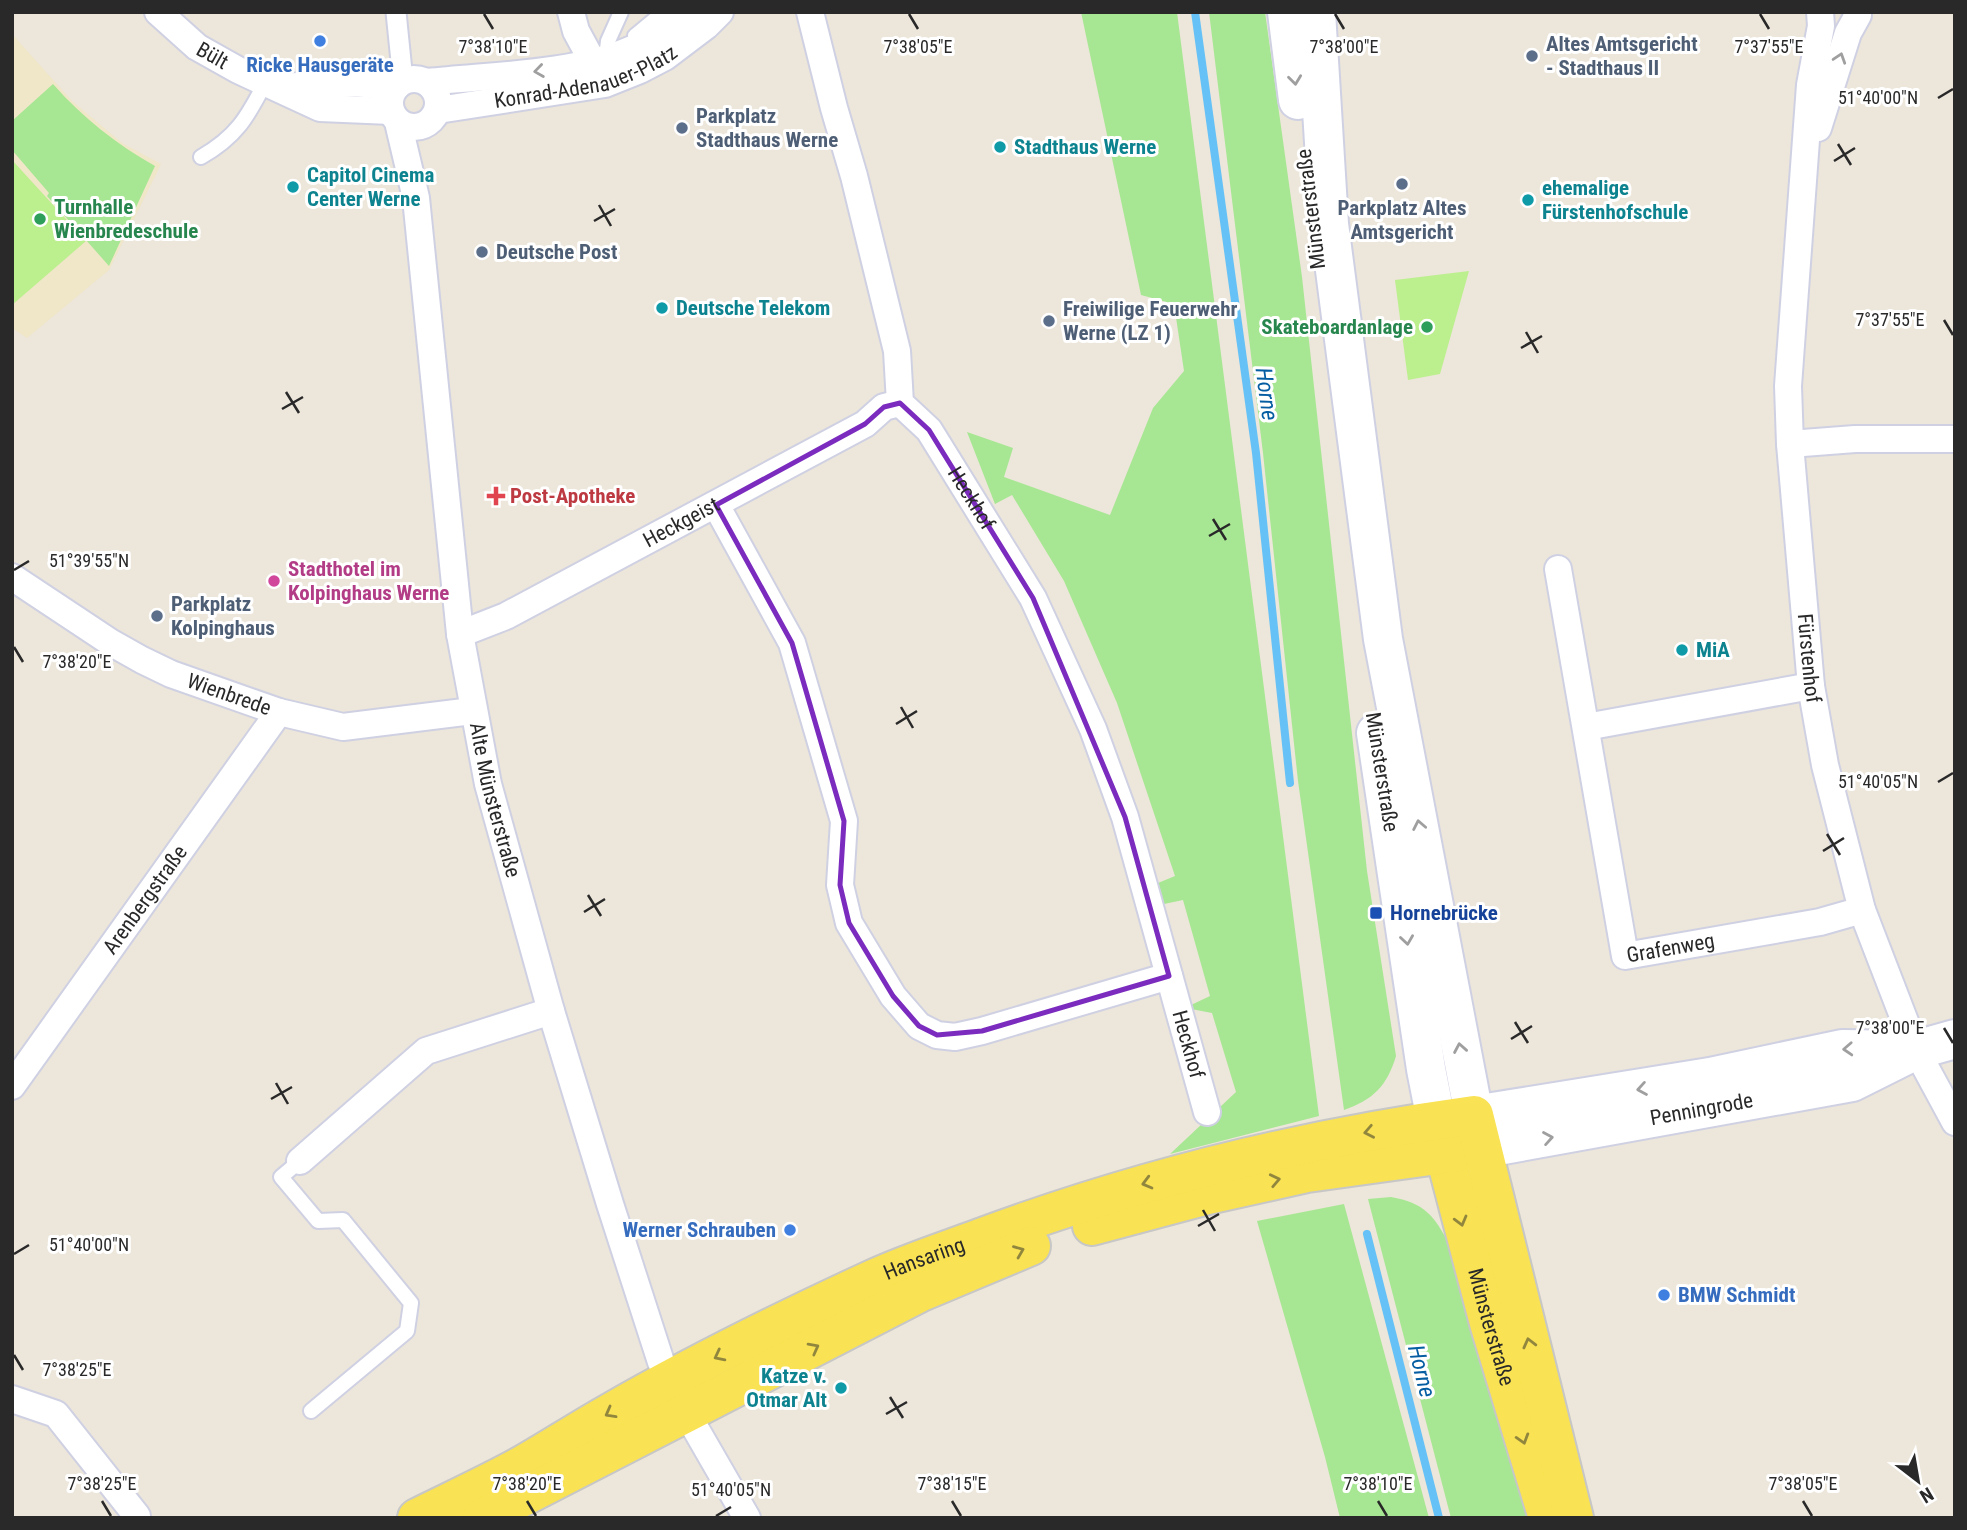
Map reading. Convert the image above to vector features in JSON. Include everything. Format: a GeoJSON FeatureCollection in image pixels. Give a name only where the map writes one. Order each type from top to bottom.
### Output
{"type":"FeatureCollection","features":[{"type":"Feature","properties":{"kind":"main road","name":"Münsterstraße"},"geometry":{"type":"LineString","coordinates":[[1287,12],[1360,630],[1424,1061],[1459,1135],[1574,1518]]}},
{"type":"Feature","properties":{"kind":"main road","name":"Münsterstraße"},"geometry":{"type":"LineString","coordinates":[[1316,12],[1329,224],[1383,639],[1459,1135],[1489,1322],[1548,1518]]}},
{"type":"Feature","properties":{"kind":"main road","name":"Penningrode"},"geometry":{"type":"LineString","coordinates":[[1459,1135],[1852,1082],[1916,1050],[1955,1039]]}},
{"type":"Feature","properties":{"kind":"main road","name":"Hansaring"},"geometry":{"type":"LineString","coordinates":[[482,1518],[614,1448],[679,1397],[876,1278],[1016,1225],[1122,1190],[1291,1147],[1459,1135]]}},
{"type":"Feature","properties":{"kind":"main road","name":"Hansaring"},"geometry":{"type":"LineString","coordinates":[[417,1518],[519,1467],[609,1413],[679,1397]]}},
{"type":"Feature","properties":{"kind":"street","name":"Bült"},"geometry":{"type":"LineString","coordinates":[[159,12],[197,47],[320,108],[411,103]]}},
{"type":"Feature","properties":{"kind":"street"},"geometry":{"type":"LineString","coordinates":[[396,12],[411,103]]}},
{"type":"Feature","properties":{"kind":"street"},"geometry":{"type":"LineString","coordinates":[[571,12],[576,31],[600,69]]}},
{"type":"Feature","properties":{"kind":"street","name":"Konrad-Adenauer-Platz"},"geometry":{"type":"LineString","coordinates":[[411,103],[563,91],[655,38],[689,12]]}},
{"type":"Feature","properties":{"kind":"street","name":"Konrad-Adenauer-Platz"},"geometry":{"type":"LineString","coordinates":[[411,103],[600,69],[640,70],[665,57],[720,12]]}},
{"type":"Feature","properties":{"kind":"street"},"geometry":{"type":"LineString","coordinates":[[810,12],[897,351],[900,403]]}},
{"type":"Feature","properties":{"kind":"street","name":"Fürstenhof"},"geometry":{"type":"LineString","coordinates":[[1821,12],[1810,85],[1788,386],[1790,444],[1811,686],[1825,765],[1862,910],[1916,1050],[1955,1122]]}},
{"type":"Feature","properties":{"kind":"street"},"geometry":{"type":"LineString","coordinates":[[1826,12],[1844,17],[1862,14]]}},
{"type":"Feature","properties":{"kind":"street","name":"Fürstenhof"},"geometry":{"type":"LineString","coordinates":[[1805,170],[1848,33],[1862,14]]}},
{"type":"Feature","properties":{"kind":"street","name":"Alte Münsterstraße"},"geometry":{"type":"LineString","coordinates":[[411,103],[416,198],[460,634],[472,710],[488,784],[551,1011],[661,1362],[747,1518]]}},
{"type":"Feature","properties":{"kind":"street","name":"Heckgeist"},"geometry":{"type":"LineString","coordinates":[[460,634],[506,616],[865,425],[884,407],[900,403]]}},
{"type":"Feature","properties":{"kind":"street","name":"Heckhof"},"geometry":{"type":"LineString","coordinates":[[900,403],[929,430],[1033,598],[1093,729],[1125,817],[1207,1112]]}},
{"type":"Feature","properties":{"kind":"street"},"geometry":{"type":"LineString","coordinates":[[1790,444],[1855,439],[1955,439]]}},
{"type":"Feature","properties":{"kind":"street"},"geometry":{"type":"LineString","coordinates":[[716,505],[792,643],[844,821],[840,885],[849,923],[893,996],[919,1026],[937,1035],[955,1037],[1169,976]]}},
{"type":"Feature","properties":{"kind":"street","name":"Grafenweg"},"geometry":{"type":"LineString","coordinates":[[1558,569],[1625,956],[1820,922],[1862,910]]}},
{"type":"Feature","properties":{"kind":"street","name":"Wienbrede"},"geometry":{"type":"LineString","coordinates":[[12,577],[142,660],[170,674],[279,712],[343,727],[472,710]]}},
{"type":"Feature","properties":{"kind":"street"},"geometry":{"type":"LineString","coordinates":[[1586,727],[1811,686]]}},
{"type":"Feature","properties":{"kind":"street","name":"Arenbergstraße"},"geometry":{"type":"LineString","coordinates":[[16,1073],[279,712]]}},
{"type":"Feature","properties":{"kind":"street"},"geometry":{"type":"LineString","coordinates":[[300,1161],[426,1051],[551,1011]]}},
{"type":"Feature","properties":{"kind":"street"},"geometry":{"type":"LineString","coordinates":[[12,1399],[56,1414],[137,1516]]}},
{"type":"Feature","properties":{"kind":"lane"},"geometry":{"type":"LineString","coordinates":[[600,69],[608,41],[621,12]]}},
{"type":"Feature","properties":{"kind":"lane"},"geometry":{"type":"LineString","coordinates":[[600,69],[664,12]]}},
{"type":"Feature","properties":{"kind":"lane"},"geometry":{"type":"LineString","coordinates":[[201,157],[223,145],[270,85]]}},
{"type":"Feature","properties":{"kind":"lane"},"geometry":{"type":"LineString","coordinates":[[300,1161],[281,1177],[318,1221],[343,1220],[411,1303],[407,1331],[311,1411]]}},
{"type":"Feature","properties":{"kind":"highlighted area"},"geometry":{"type":"Polygon","coordinates":[[[900,403],[929,430],[1033,598],[1125,817],[1169,976],[982,1031],[937,1035],[919,1026],[893,996],[849,923],[840,885],[844,821],[792,643],[716,505],[865,424],[884,407],[900,403]]]}},
{"type":"Feature","properties":{"kind":"shaded area"},"geometry":{"type":"Polygon","coordinates":[[[12,34],[72,101],[122,143],[161,164],[109,270],[27,338],[12,328],[12,34]]]}},
{"type":"Feature","properties":{"kind":"green space"},"geometry":{"type":"Polygon","coordinates":[[[1081,12],[1177,12],[1319,1116],[1170,1154],[1236,1092],[1212,1013],[1191,1009],[1191,1005],[1210,996],[1183,900],[1164,904],[1158,883],[1175,876],[1117,703],[1064,581],[1012,495],[995,504],[967,432],[1013,448],[1004,477],[1110,515],[1153,408],[1184,371],[1174,304],[1141,295],[1081,12]]]}},
{"type":"Feature","properties":{"kind":"green space"},"geometry":{"type":"Polygon","coordinates":[[[1209,12],[1265,12],[1302,277],[1367,871],[1396,1056],[1378,1091],[1363,1102],[1344,1110],[1298,781],[1263,453],[1209,12]]]}},
{"type":"Feature","properties":{"kind":"green space"},"geometry":{"type":"Polygon","coordinates":[[[53,84],[101,130],[155,166],[109,266],[47,196],[49,193],[12,150],[12,121],[53,84]]]}},
{"type":"Feature","properties":{"kind":"green space","name":"Turnhalle Wienbredeschule"},"geometry":{"type":"Polygon","coordinates":[[[12,160],[86,241],[12,305],[12,160]]]}},
{"type":"Feature","properties":{"kind":"green space","name":"Skateboardanlage"},"geometry":{"type":"Polygon","coordinates":[[[1469,271],[1440,374],[1408,380],[1395,280],[1469,271]]]}},
{"type":"Feature","properties":{"kind":"green space"},"geometry":{"type":"Polygon","coordinates":[[[1391,1197],[1412,1203],[1427,1212],[1449,1244],[1529,1518],[1451,1518],[1368,1199],[1391,1197]]]}},
{"type":"Feature","properties":{"kind":"green space"},"geometry":{"type":"Polygon","coordinates":[[[1344,1204],[1429,1518],[1340,1518],[1257,1221],[1344,1204]]]}},
{"type":"Feature","properties":{"kind":"waterway","name":"Horne"},"geometry":{"type":"LineString","coordinates":[[1195,12],[1256,453],[1290,783]]}},
{"type":"Feature","properties":{"kind":"waterway","name":"Horne"},"geometry":{"type":"LineString","coordinates":[[1367,1234],[1439,1518]]}},
{"type":"Feature","properties":{"kind":"place","name":"Ricke Hausgeräte"},"geometry":{"type":"Point","coordinates":[320,41]}},
{"type":"Feature","properties":{"kind":"place","name":"Altes Amtsgericht - Stadthaus II"},"geometry":{"type":"Point","coordinates":[1532,56]}},
{"type":"Feature","properties":{"kind":"place","name":"Parkplatz Stadthaus Werne"},"geometry":{"type":"Point","coordinates":[682,128]}},
{"type":"Feature","properties":{"kind":"place","name":"Stadthaus Werne"},"geometry":{"type":"Point","coordinates":[1000,147]}},
{"type":"Feature","properties":{"kind":"place","name":"Parkplatz Altes Amtsgericht"},"geometry":{"type":"Point","coordinates":[1402,184]}},
{"type":"Feature","properties":{"kind":"place","name":"Capitol Cinema Center Werne"},"geometry":{"type":"Point","coordinates":[293,187]}},
{"type":"Feature","properties":{"kind":"place","name":"ehemalige Fürstenhofschule"},"geometry":{"type":"Point","coordinates":[1528,200]}},
{"type":"Feature","properties":{"kind":"place","name":"Turnhalle Wienbredeschule"},"geometry":{"type":"Point","coordinates":[40,219]}},
{"type":"Feature","properties":{"kind":"place","name":"Deutsche Post"},"geometry":{"type":"Point","coordinates":[482,252]}},
{"type":"Feature","properties":{"kind":"place","name":"Deutsche Telekom"},"geometry":{"type":"Point","coordinates":[662,308]}},
{"type":"Feature","properties":{"kind":"place","name":"Freiwilige Feuerwehr Werne (LZ 1)"},"geometry":{"type":"Point","coordinates":[1049,321]}},
{"type":"Feature","properties":{"kind":"place","name":"Skateboardanlage"},"geometry":{"type":"Point","coordinates":[1427,327]}},
{"type":"Feature","properties":{"kind":"place","name":"Post-Apotheke"},"geometry":{"type":"Point","coordinates":[496,496]}},
{"type":"Feature","properties":{"kind":"place","name":"Stadthotel im Kolpinghaus Werne"},"geometry":{"type":"Point","coordinates":[274,581]}},
{"type":"Feature","properties":{"kind":"place","name":"Parkplatz Kolpinghaus"},"geometry":{"type":"Point","coordinates":[157,616]}},
{"type":"Feature","properties":{"kind":"place","name":"MiA"},"geometry":{"type":"Point","coordinates":[1682,650]}},
{"type":"Feature","properties":{"kind":"place","name":"Hornebrücke"},"geometry":{"type":"Point","coordinates":[1376,913]}},
{"type":"Feature","properties":{"kind":"place","name":"Werner Schrauben"},"geometry":{"type":"Point","coordinates":[790,1230]}},
{"type":"Feature","properties":{"kind":"place","name":"BMW Schmidt"},"geometry":{"type":"Point","coordinates":[1664,1295]}},
{"type":"Feature","properties":{"kind":"place","name":"Katze v. Otmar Alt"},"geometry":{"type":"Point","coordinates":[841,1388]}}]}
